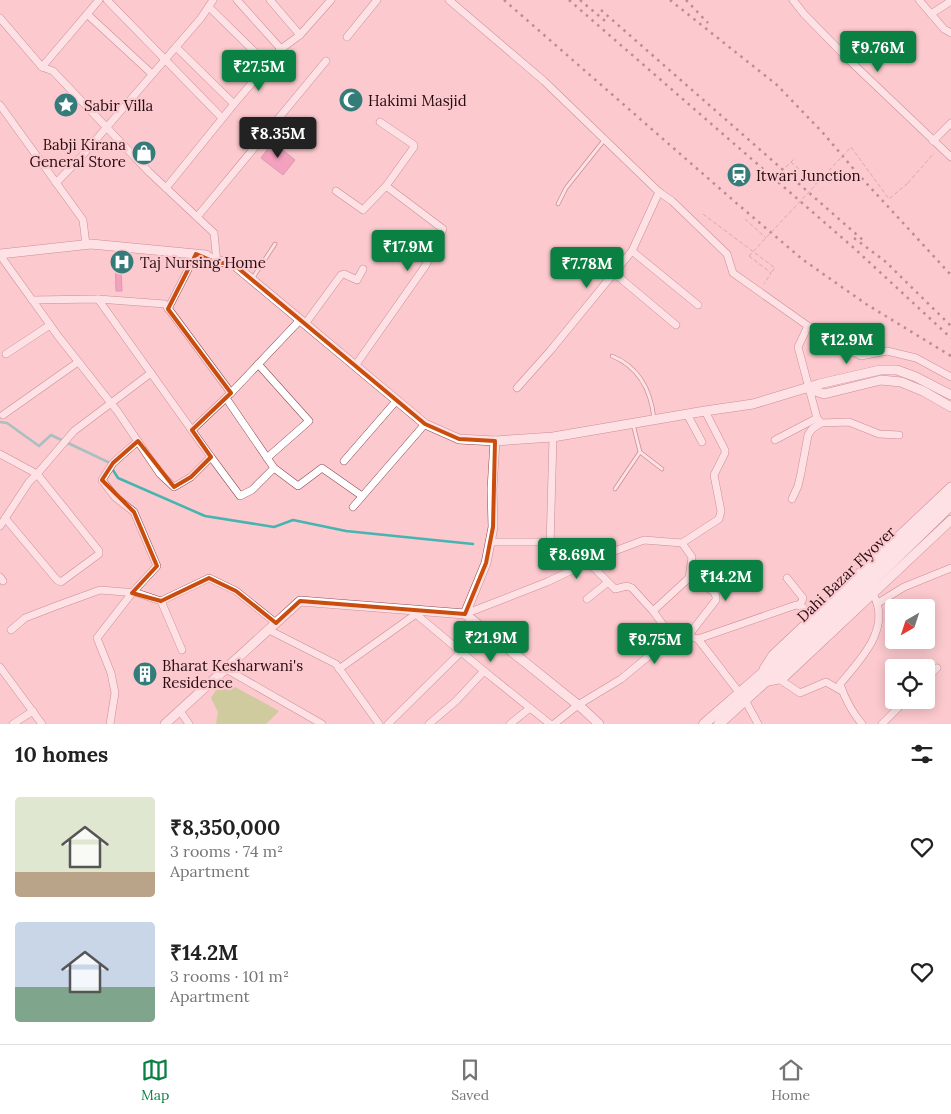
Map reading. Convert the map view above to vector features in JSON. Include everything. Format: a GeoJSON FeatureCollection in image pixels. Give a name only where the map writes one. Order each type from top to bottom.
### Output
{"type":"FeatureCollection","features":[{"type":"Feature","properties":{"kind":"main road","name":"Dahi Bazar Flyover"},"geometry":{"type":"LineString","coordinates":[[776,671],[951,495]]}},
{"type":"Feature","properties":{"kind":"main road","name":"Dahi Bazar Flyover"},"geometry":{"type":"LineString","coordinates":[[742,696],[763,678],[776,671],[836,617],[951,506]]}},
{"type":"Feature","properties":{"kind":"main road"},"geometry":{"type":"LineString","coordinates":[[704,724],[742,696]]}},
{"type":"Feature","properties":{"kind":"main road"},"geometry":{"type":"LineString","coordinates":[[719,724],[742,696]]}},
{"type":"Feature","properties":{"kind":"street"},"geometry":{"type":"LineString","coordinates":[[42,67],[99,0]]}},
{"type":"Feature","properties":{"kind":"street"},"geometry":{"type":"LineString","coordinates":[[107,0],[222,118]]}},
{"type":"Feature","properties":{"kind":"street"},"geometry":{"type":"LineString","coordinates":[[237,0],[281,49]]}},
{"type":"Feature","properties":{"kind":"street"},"geometry":{"type":"LineString","coordinates":[[270,0],[300,34]]}},
{"type":"Feature","properties":{"kind":"street"},"geometry":{"type":"LineString","coordinates":[[347,37],[377,0]]}},
{"type":"Feature","properties":{"kind":"street"},"geometry":{"type":"LineString","coordinates":[[449,0],[544,81],[659,192],[672,201],[727,254],[734,273],[808,326],[861,356],[887,351],[897,353],[916,358],[951,378]]}},
{"type":"Feature","properties":{"kind":"street"},"geometry":{"type":"LineString","coordinates":[[793,0],[804,14],[849,60],[951,157]]}},
{"type":"Feature","properties":{"kind":"street"},"geometry":{"type":"LineString","coordinates":[[920,0],[944,29],[951,33]]}},
{"type":"Feature","properties":{"kind":"street"},"geometry":{"type":"LineString","coordinates":[[931,14],[951,1]]}},
{"type":"Feature","properties":{"kind":"street"},"geometry":{"type":"LineString","coordinates":[[56,182],[165,60],[212,2],[268,65]]}},
{"type":"Feature","properties":{"kind":"street"},"geometry":{"type":"LineString","coordinates":[[166,188],[281,49],[300,34],[326,2]]}},
{"type":"Feature","properties":{"kind":"street"},"geometry":{"type":"LineString","coordinates":[[87,14],[152,74]]}},
{"type":"Feature","properties":{"kind":"street"},"geometry":{"type":"LineString","coordinates":[[0,18],[42,67],[53,71],[166,188],[214,233],[217,263]]}},
{"type":"Feature","properties":{"kind":"street"},"geometry":{"type":"LineString","coordinates":[[176,47],[234,104]]}},
{"type":"Feature","properties":{"kind":"street"},"geometry":{"type":"LineString","coordinates":[[198,217],[326,62]]}},
{"type":"Feature","properties":{"kind":"street"},"geometry":{"type":"LineString","coordinates":[[0,105],[83,220],[86,245]]}},
{"type":"Feature","properties":{"kind":"street"},"geometry":{"type":"LineString","coordinates":[[336,191],[363,210],[386,186],[414,147],[414,145],[380,122]]}},
{"type":"Feature","properties":{"kind":"street"},"geometry":{"type":"LineString","coordinates":[[933,141],[951,123]]}},
{"type":"Feature","properties":{"kind":"street"},"geometry":{"type":"LineString","coordinates":[[355,366],[426,265],[443,229],[386,186]]}},
{"type":"Feature","properties":{"kind":"street"},"geometry":{"type":"LineString","coordinates":[[517,388],[632,251],[659,192]]}},
{"type":"Feature","properties":{"kind":"street"},"geometry":{"type":"LineString","coordinates":[[211,457],[191,477],[174,487],[160,474],[110,402],[50,325],[0,255],[86,245],[196,254],[206,256],[217,263],[224,261],[232,263],[425,424],[460,439],[496,441],[553,438],[632,423],[754,404],[819,384],[880,370],[897,370],[916,376],[951,395]]}},
{"type":"Feature","properties":{"kind":"street"},"geometry":{"type":"LineString","coordinates":[[632,251],[698,305]]}},
{"type":"Feature","properties":{"kind":"street"},"geometry":{"type":"LineString","coordinates":[[168,309],[196,254]]}},
{"type":"Feature","properties":{"kind":"street"},"geometry":{"type":"LineString","coordinates":[[192,430],[303,322],[341,275],[344,274],[356,280],[363,269]]}},
{"type":"Feature","properties":{"kind":"street"},"geometry":{"type":"LineString","coordinates":[[614,273],[676,325]]}},
{"type":"Feature","properties":{"kind":"street"},"geometry":{"type":"LineString","coordinates":[[32,300],[98,299],[165,304],[228,396],[274,468],[298,486],[322,468],[362,496]]}},
{"type":"Feature","properties":{"kind":"street"},"geometry":{"type":"LineString","coordinates":[[98,299],[240,496],[252,490],[274,468]]}},
{"type":"Feature","properties":{"kind":"street"},"geometry":{"type":"LineString","coordinates":[[6,354],[50,325]]}},
{"type":"Feature","properties":{"kind":"street"},"geometry":{"type":"LineString","coordinates":[[808,326],[798,347],[807,388],[819,420]]}},
{"type":"Feature","properties":{"kind":"street"},"geometry":{"type":"LineString","coordinates":[[3,415],[78,362]]}},
{"type":"Feature","properties":{"kind":"street"},"geometry":{"type":"LineString","coordinates":[[258,364],[309,421],[267,458]]}},
{"type":"Feature","properties":{"kind":"street"},"geometry":{"type":"LineString","coordinates":[[0,526],[30,482],[74,431],[110,402],[151,373]]}},
{"type":"Feature","properties":{"kind":"street"},"geometry":{"type":"LineString","coordinates":[[807,388],[824,394],[881,380],[901,382],[951,407]]}},
{"type":"Feature","properties":{"kind":"street"},"geometry":{"type":"LineString","coordinates":[[344,461],[397,400]]}},
{"type":"Feature","properties":{"kind":"street"},"geometry":{"type":"LineString","coordinates":[[165,724],[300,601],[413,612],[466,614],[539,586],[597,558],[644,540],[682,543],[718,519],[721,512],[714,476],[725,453],[705,411]]}},
{"type":"Feature","properties":{"kind":"street"},"geometry":{"type":"LineString","coordinates":[[688,414],[702,442]]}},
{"type":"Feature","properties":{"kind":"street"},"geometry":{"type":"LineString","coordinates":[[792,499],[802,473],[808,435],[819,420]]}},
{"type":"Feature","properties":{"kind":"street"},"geometry":{"type":"LineString","coordinates":[[775,440],[819,420],[849,422],[879,434],[898,435]]}},
{"type":"Feature","properties":{"kind":"street"},"geometry":{"type":"LineString","coordinates":[[352,507],[425,424]]}},
{"type":"Feature","properties":{"kind":"street"},"geometry":{"type":"LineString","coordinates":[[550,546],[553,438]]}},
{"type":"Feature","properties":{"kind":"street"},"geometry":{"type":"LineString","coordinates":[[110,724],[115,693],[111,674],[98,638],[132,593],[158,566],[134,512],[115,497],[102,480],[113,463],[138,441]]}},
{"type":"Feature","properties":{"kind":"street"},"geometry":{"type":"LineString","coordinates":[[466,614],[486,563],[493,527],[492,489],[496,441]]}},
{"type":"Feature","properties":{"kind":"street"},"geometry":{"type":"LineString","coordinates":[[0,454],[37,474],[99,551],[99,554],[61,582],[57,580],[6,518]]}},
{"type":"Feature","properties":{"kind":"street"},"geometry":{"type":"LineString","coordinates":[[763,678],[773,655],[951,487]]}},
{"type":"Feature","properties":{"kind":"street"},"geometry":{"type":"LineString","coordinates":[[776,671],[783,678],[951,520]]}},
{"type":"Feature","properties":{"kind":"street"},"geometry":{"type":"LineString","coordinates":[[490,542],[540,542],[573,554],[597,558]]}},
{"type":"Feature","properties":{"kind":"street"},"geometry":{"type":"LineString","coordinates":[[653,611],[689,578],[692,557],[682,543]]}},
{"type":"Feature","properties":{"kind":"street"},"geometry":{"type":"LineString","coordinates":[[588,562],[615,589],[627,586],[632,588],[653,611],[672,637]]}},
{"type":"Feature","properties":{"kind":"street"},"geometry":{"type":"LineString","coordinates":[[878,603],[904,587],[951,568]]}},
{"type":"Feature","properties":{"kind":"street"},"geometry":{"type":"LineString","coordinates":[[11,630],[25,618],[100,590],[132,593],[161,601],[209,578],[236,591],[276,623]]}},
{"type":"Feature","properties":{"kind":"street"},"geometry":{"type":"LineString","coordinates":[[688,636],[716,600],[713,591],[689,578]]}},
{"type":"Feature","properties":{"kind":"street"},"geometry":{"type":"LineString","coordinates":[[698,639],[799,605],[803,598],[787,578]]}},
{"type":"Feature","properties":{"kind":"street"},"geometry":{"type":"LineString","coordinates":[[587,599],[607,583]]}},
{"type":"Feature","properties":{"kind":"street"},"geometry":{"type":"LineString","coordinates":[[862,724],[855,715],[840,684],[868,652],[878,628],[878,603],[872,594]]}},
{"type":"Feature","properties":{"kind":"street"},"geometry":{"type":"LineString","coordinates":[[161,601],[182,650]]}},
{"type":"Feature","properties":{"kind":"street"},"geometry":{"type":"LineString","coordinates":[[799,605],[813,616]]}},
{"type":"Feature","properties":{"kind":"street"},"geometry":{"type":"LineString","coordinates":[[413,612],[550,724]]}},
{"type":"Feature","properties":{"kind":"street"},"geometry":{"type":"LineString","coordinates":[[339,669],[413,612]]}},
{"type":"Feature","properties":{"kind":"street"},"geometry":{"type":"LineString","coordinates":[[466,614],[599,724]]}},
{"type":"Feature","properties":{"kind":"street"},"geometry":{"type":"LineString","coordinates":[[269,630],[336,664],[379,724]]}},
{"type":"Feature","properties":{"kind":"street"},"geometry":{"type":"LineString","coordinates":[[554,724],[578,705],[621,680],[672,637],[688,636],[698,639],[742,696],[758,724]]}},
{"type":"Feature","properties":{"kind":"street"},"geometry":{"type":"LineString","coordinates":[[388,724],[461,652]]}},
{"type":"Feature","properties":{"kind":"street"},"geometry":{"type":"LineString","coordinates":[[0,667],[42,724]]}},
{"type":"Feature","properties":{"kind":"street"},"geometry":{"type":"LineString","coordinates":[[226,669],[322,724]]}},
{"type":"Feature","properties":{"kind":"street"},"geometry":{"type":"LineString","coordinates":[[429,724],[456,701],[484,671]]}},
{"type":"Feature","properties":{"kind":"street"},"geometry":{"type":"LineString","coordinates":[[763,678],[776,671]]}},
{"type":"Feature","properties":{"kind":"street"},"geometry":{"type":"LineString","coordinates":[[776,671],[800,694],[826,682],[842,691]]}},
{"type":"Feature","properties":{"kind":"street"},"geometry":{"type":"LineString","coordinates":[[510,724],[530,708]]}},
{"type":"Feature","properties":{"kind":"street"},"geometry":{"type":"LineString","coordinates":[[882,724],[897,709]]}},
{"type":"Feature","properties":{"kind":"street"},"geometry":{"type":"LineString","coordinates":[[13,724],[33,711]]}},
{"type":"Feature","properties":{"kind":"street"},"geometry":{"type":"LineString","coordinates":[[180,711],[189,724]]}},
{"type":"Feature","properties":{"kind":"lane"},"geometry":{"type":"LineString","coordinates":[[558,204],[566,188],[605,138]]}},
{"type":"Feature","properties":{"kind":"lane"},"geometry":{"type":"LineString","coordinates":[[252,279],[275,244]]}},
{"type":"Feature","properties":{"kind":"lane"},"geometry":{"type":"LineString","coordinates":[[612,356],[625,362],[646,385],[653,408],[654,420]]}},
{"type":"Feature","properties":{"kind":"lane"},"geometry":{"type":"LineString","coordinates":[[632,423],[640,452],[662,469]]}},
{"type":"Feature","properties":{"kind":"lane"},"geometry":{"type":"LineString","coordinates":[[615,489],[640,452]]}},
{"type":"Feature","properties":{"kind":"path"},"geometry":{"type":"LineString","coordinates":[[772,273],[749,256],[851,147],[889,198],[908,183],[939,147]]}},
{"type":"Feature","properties":{"kind":"path"},"geometry":{"type":"LineString","coordinates":[[786,168],[795,158]]}},
{"type":"Feature","properties":{"kind":"path"},"geometry":{"type":"LineString","coordinates":[[791,162],[816,184]]}},
{"type":"Feature","properties":{"kind":"path"},"geometry":{"type":"LineString","coordinates":[[703,214],[775,268],[759,291]]}},
{"type":"Feature","properties":{"kind":"path"},"geometry":{"type":"LineString","coordinates":[[745,219],[766,238]]}},
{"type":"Feature","properties":{"kind":"highlighted area"},"geometry":{"type":"Polygon","coordinates":[[[196,254],[217,263],[232,263],[425,424],[459,439],[495,441],[493,527],[486,563],[465,614],[300,601],[276,623],[236,591],[209,578],[161,601],[132,593],[157,566],[134,512],[102,480],[113,463],[138,441],[174,487],[191,477],[211,457],[192,430],[231,393],[168,309],[196,254]]]}},
{"type":"Feature","properties":{"kind":"green space"},"geometry":{"type":"Polygon","coordinates":[[[235,687],[279,711],[266,724],[216,724],[218,712],[211,698],[216,690],[235,687]]]}},
{"type":"Feature","properties":{"kind":"building"},"geometry":{"type":"Polygon","coordinates":[[[273,142],[295,160],[283,175],[261,158],[273,142]]]}},
{"type":"Feature","properties":{"kind":"building"},"geometry":{"type":"Polygon","coordinates":[[[120,254],[129,254],[130,267],[121,268],[122,291],[116,291],[115,256],[120,256],[120,254]]]}},
{"type":"Feature","properties":{"kind":"building","name":"Bharat Kesharwani's Residence"},"geometry":{"type":"Polygon","coordinates":[[[146,664],[155,678],[143,684],[135,670],[146,664]]]}},
{"type":"Feature","properties":{"kind":"waterway"},"geometry":{"type":"LineString","coordinates":[[0,422],[7,423],[39,446],[51,435],[108,462],[118,478],[205,516],[274,527],[293,520],[346,531],[473,544]]}},
{"type":"Feature","properties":{"kind":"railway"},"geometry":{"type":"LineString","coordinates":[[504,0],[802,259],[866,304],[951,356]]}},
{"type":"Feature","properties":{"kind":"railway"},"geometry":{"type":"LineString","coordinates":[[569,0],[855,249],[951,338]]}},
{"type":"Feature","properties":{"kind":"railway"},"geometry":{"type":"LineString","coordinates":[[580,0],[605,21]]}},
{"type":"Feature","properties":{"kind":"railway"},"geometry":{"type":"LineString","coordinates":[[670,0],[777,85],[824,134],[857,173],[951,275]]}},
{"type":"Feature","properties":{"kind":"railway"},"geometry":{"type":"LineString","coordinates":[[686,0],[708,23]]}},
{"type":"Feature","properties":{"kind":"railway"},"geometry":{"type":"LineString","coordinates":[[601,10],[864,241]]}},
{"type":"Feature","properties":{"kind":"railway"},"geometry":{"type":"LineString","coordinates":[[854,238],[886,262],[951,326]]}},
{"type":"Feature","properties":{"kind":"place","name":"Hakimi Masjid"},"geometry":{"type":"Point","coordinates":[351,100]}},
{"type":"Feature","properties":{"kind":"place","name":"Sabir Villa"},"geometry":{"type":"Point","coordinates":[66,105]}},
{"type":"Feature","properties":{"kind":"place","name":"Babji Kirana General Store"},"geometry":{"type":"Point","coordinates":[144,153]}},
{"type":"Feature","properties":{"kind":"place","name":"Itwari Junction"},"geometry":{"type":"Point","coordinates":[739,175]}},
{"type":"Feature","properties":{"kind":"place","name":"Taj Nursing Home"},"geometry":{"type":"Point","coordinates":[122,262]}},
{"type":"Feature","properties":{"kind":"place","name":"Bharat Kesharwani's Residence"},"geometry":{"type":"Point","coordinates":[145,674]}}]}
